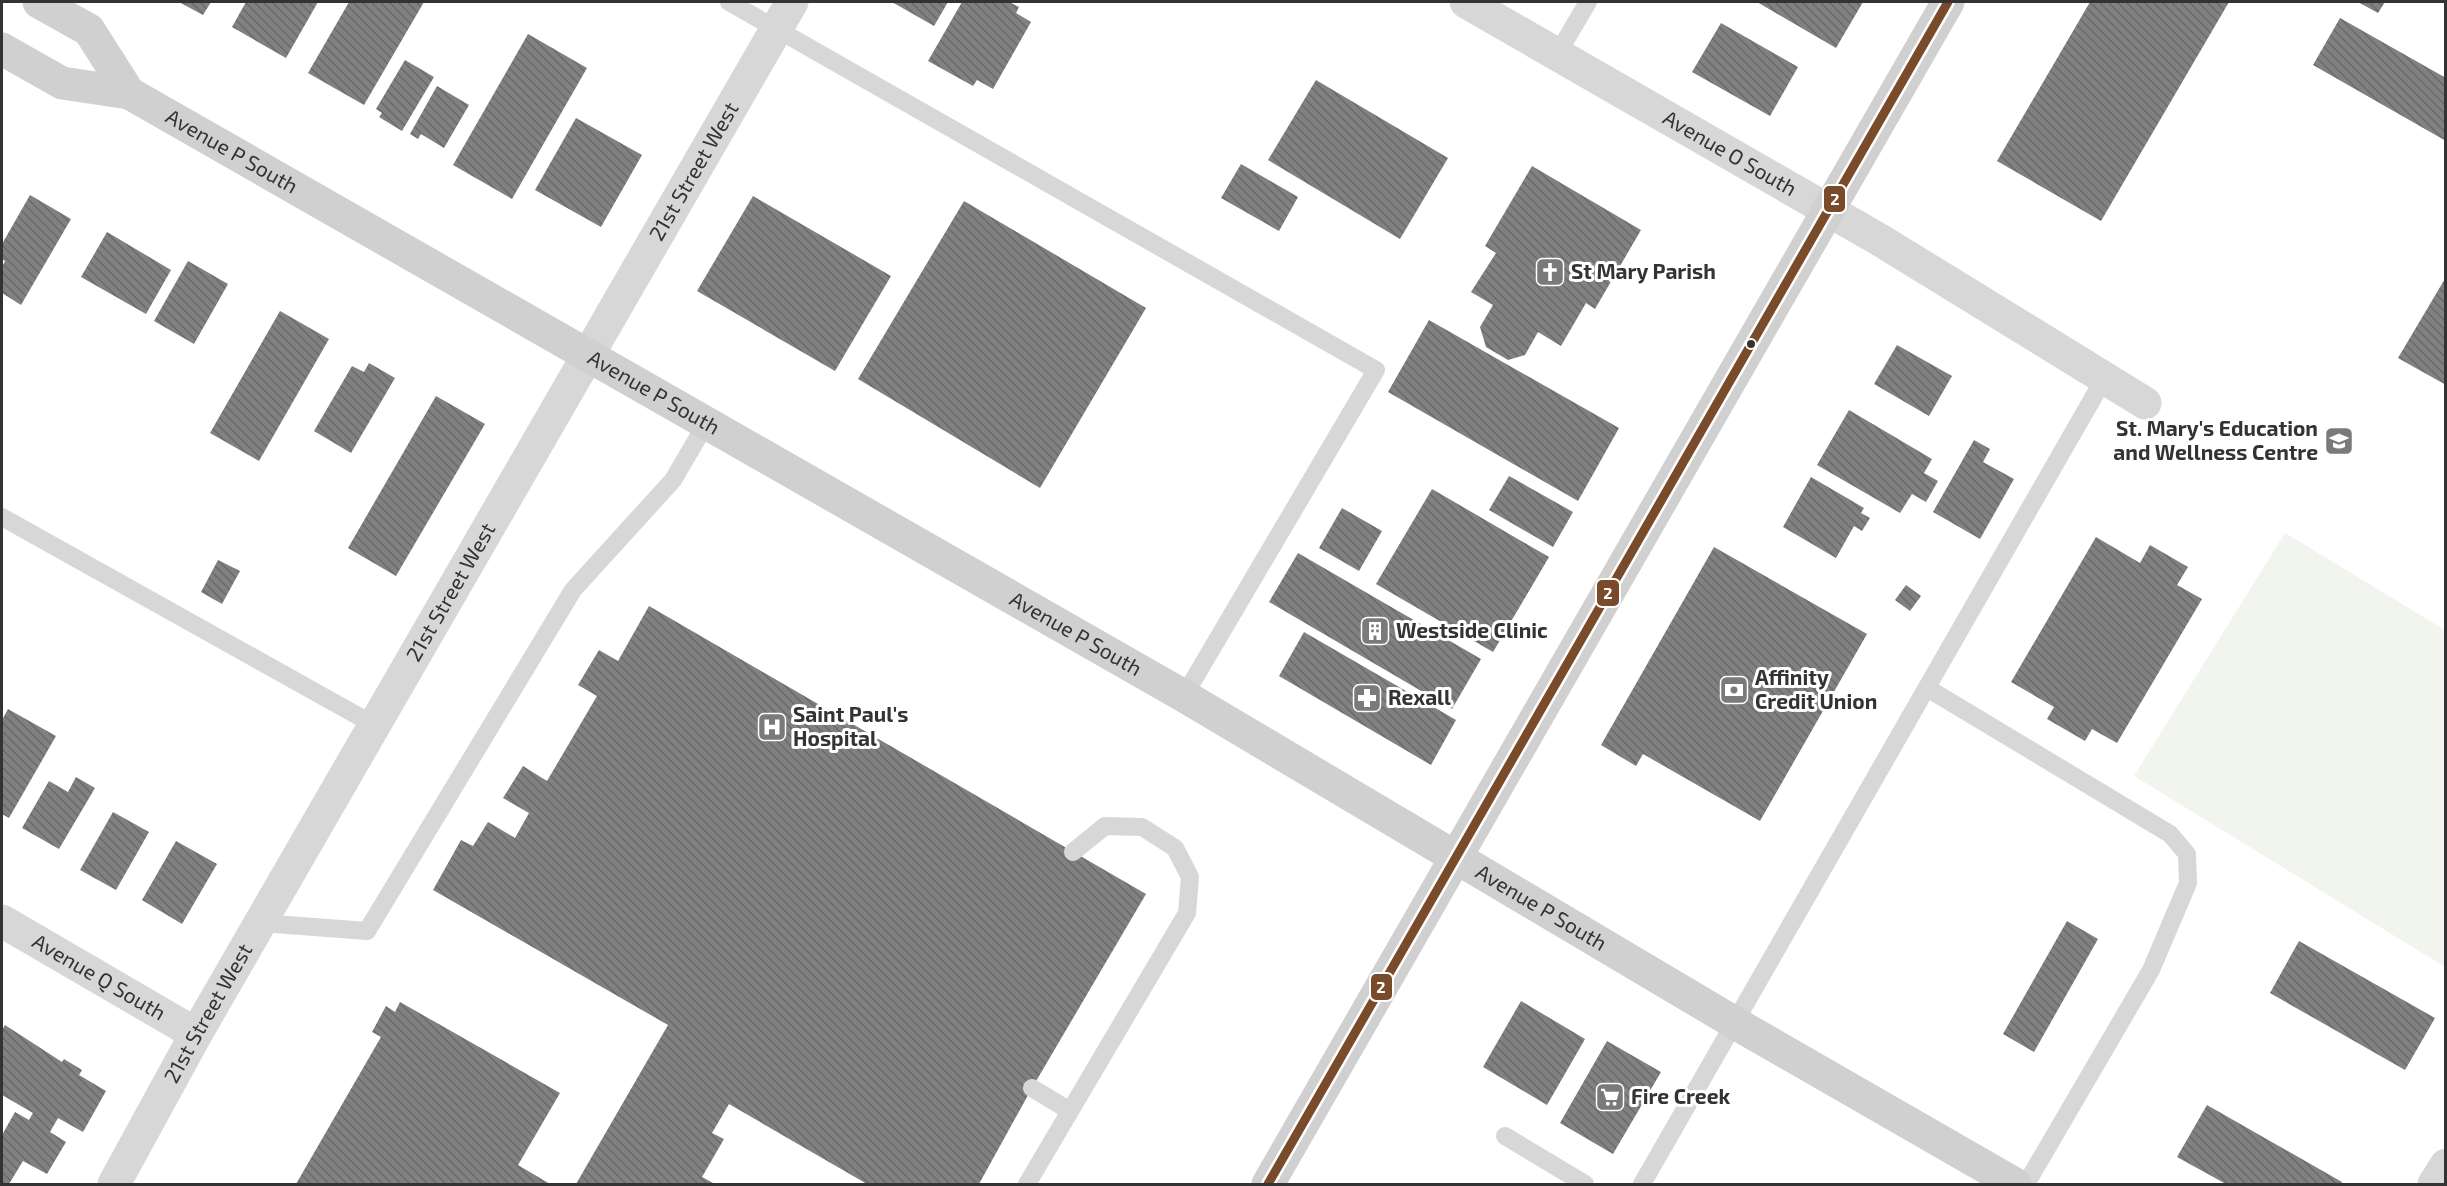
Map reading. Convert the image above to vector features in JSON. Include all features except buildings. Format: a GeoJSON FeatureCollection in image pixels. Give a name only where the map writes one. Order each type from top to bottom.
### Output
{"type":"FeatureCollection","features":[{"type":"Feature","properties":{"kind":"main road","name":"Avenue P South"},"geometry":{"type":"LineString","coordinates":[[39,2],[89,30],[129,93]]}},
{"type":"Feature","properties":{"kind":"main road"},"geometry":{"type":"LineString","coordinates":[[1268,1185],[1948,2]]}},
{"type":"Feature","properties":{"kind":"main road","name":"Avenue P South"},"geometry":{"type":"LineString","coordinates":[[2,49],[62,83],[129,93],[1184,696],[1735,1023],[2015,1185]]}},
{"type":"Feature","properties":{"kind":"street","name":"Avenue O South"},"geometry":{"type":"LineString","coordinates":[[1466,2],[1827,209],[2145,403]]}},
{"type":"Feature","properties":{"kind":"street","name":"21st Street West"},"geometry":{"type":"LineString","coordinates":[[114,1185],[196,1034],[376,726],[586,354],[784,15]]}},
{"type":"Feature","properties":{"kind":"street","name":"Avenue Q South"},"geometry":{"type":"LineString","coordinates":[[2,921],[196,1034]]}},
{"type":"Feature","properties":{"kind":"street"},"geometry":{"type":"LineString","coordinates":[[2434,1185],[2445,1165]]}},
{"type":"Feature","properties":{"kind":"lane"},"geometry":{"type":"LineString","coordinates":[[729,2],[784,15],[1376,370],[1184,696]]}},
{"type":"Feature","properties":{"kind":"lane"},"geometry":{"type":"LineString","coordinates":[[1558,53],[1588,2]]}},
{"type":"Feature","properties":{"kind":"lane"},"geometry":{"type":"LineString","coordinates":[[1642,1185],[2105,377]]}},
{"type":"Feature","properties":{"kind":"lane"},"geometry":{"type":"LineString","coordinates":[[261,923],[367,931],[573,590],[673,480],[707,422]]}},
{"type":"Feature","properties":{"kind":"lane"},"geometry":{"type":"LineString","coordinates":[[2,517],[376,726]]}},
{"type":"Feature","properties":{"kind":"lane"},"geometry":{"type":"LineString","coordinates":[[1927,688],[2170,834],[2187,854],[2188,883],[2151,970],[2026,1185]]}},
{"type":"Feature","properties":{"kind":"lane"},"geometry":{"type":"LineString","coordinates":[[1026,1185],[1186,913],[1190,877],[1175,848],[1142,827],[1105,826],[1073,852]]}},
{"type":"Feature","properties":{"kind":"lane"},"geometry":{"type":"LineString","coordinates":[[1032,1088],[1070,1111]]}},
{"type":"Feature","properties":{"kind":"lane"},"geometry":{"type":"LineString","coordinates":[[1505,1136],[1585,1185]]}},
{"type":"Feature","properties":{"kind":"shaded area"},"geometry":{"type":"Polygon","coordinates":[[[2285,533],[2445,630],[2445,967],[2134,776],[2285,533]]]}},
{"type":"Feature","properties":{"kind":"transit line","name":"2"},"geometry":{"type":"LineString","coordinates":[[1268,1184],[1948,2]]}},
{"type":"Feature","properties":{"kind":"place","name":"St Mary Parish"},"geometry":{"type":"Point","coordinates":[1550,272]}},
{"type":"Feature","properties":{"kind":"place","name":"St. Mary's Education and Wellness Centre"},"geometry":{"type":"Point","coordinates":[2339,441]}},
{"type":"Feature","properties":{"kind":"place","name":"Westside Clinic"},"geometry":{"type":"Point","coordinates":[1375,631]}},
{"type":"Feature","properties":{"kind":"place","name":"Affinity Credit Union"},"geometry":{"type":"Point","coordinates":[1734,690]}},
{"type":"Feature","properties":{"kind":"place","name":"Rexall"},"geometry":{"type":"Point","coordinates":[1367,698]}},
{"type":"Feature","properties":{"kind":"place","name":"Saint Paul's Hospital"},"geometry":{"type":"Point","coordinates":[772,727]}},
{"type":"Feature","properties":{"kind":"place","name":"Fire Creek"},"geometry":{"type":"Point","coordinates":[1610,1097]}}]}
